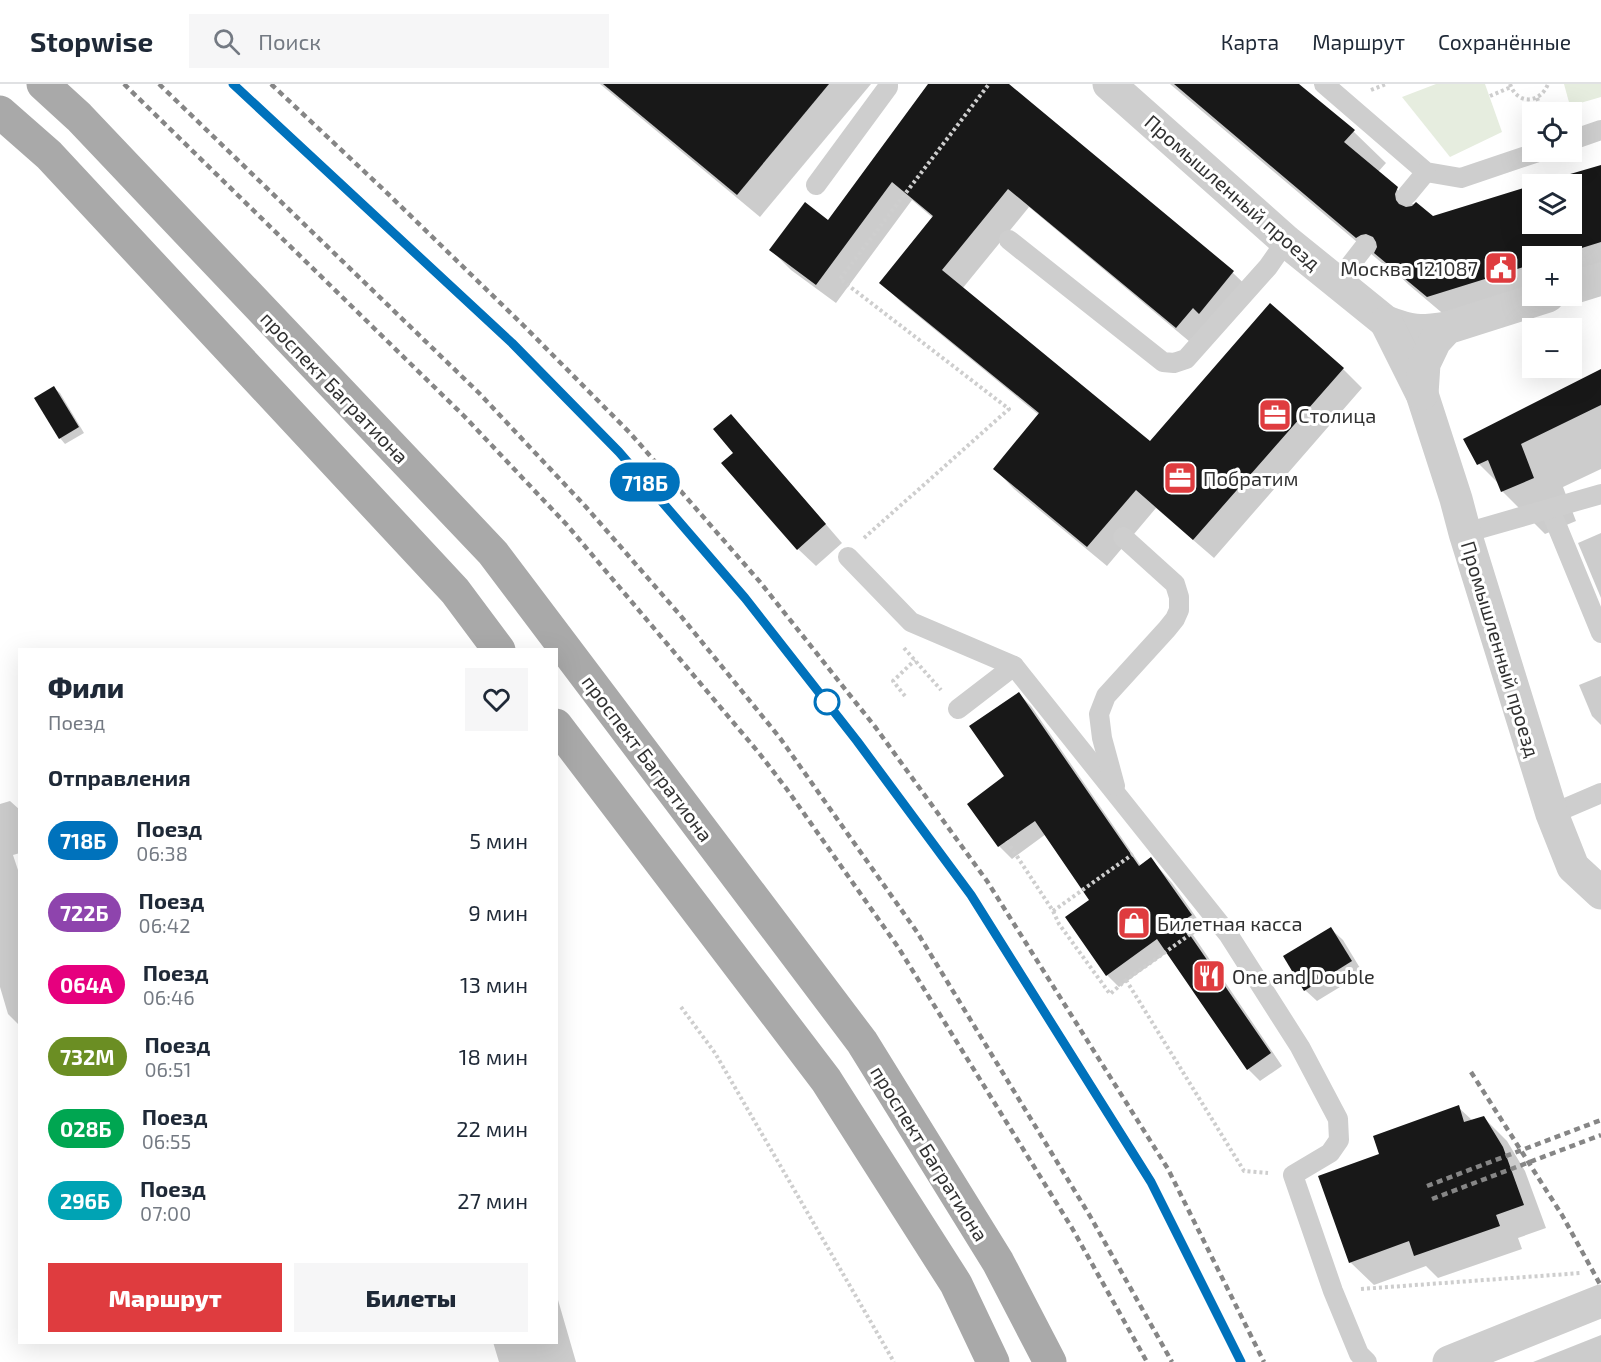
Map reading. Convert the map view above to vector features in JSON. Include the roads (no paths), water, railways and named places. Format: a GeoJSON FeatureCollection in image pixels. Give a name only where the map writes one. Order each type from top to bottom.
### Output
{"type":"FeatureCollection","features":[{"type":"Feature","properties":{"kind":"main road","name":"проспект Багратиона"},"geometry":{"type":"LineString","coordinates":[[43,84],[79,117],[493,553],[862,1042],[998,1262],[1050,1362]]}},
{"type":"Feature","properties":{"kind":"main road"},"geometry":{"type":"LineString","coordinates":[[0,112],[49,155],[439,573],[498,648]]}},
{"type":"Feature","properties":{"kind":"main road"},"geometry":{"type":"LineString","coordinates":[[558,728],[826,1080],[956,1284],[993,1362]]}},
{"type":"Feature","properties":{"kind":"street","name":"Промышленный проезд"},"geometry":{"type":"LineString","coordinates":[[1109,84],[1286,241],[1386,322],[1405,330],[1423,331],[1447,327],[1522,304]]}},
{"type":"Feature","properties":{"kind":"street"},"geometry":{"type":"LineString","coordinates":[[1582,285],[1601,279]]}},
{"type":"Feature","properties":{"kind":"street","name":"Промышленный проезд"},"geometry":{"type":"LineString","coordinates":[[1386,322],[1422,394],[1552,814],[1574,867],[1601,893]]}},
{"type":"Feature","properties":{"kind":"street","name":"Промышленный проезд"},"geometry":{"type":"LineString","coordinates":[[1422,394],[1424,364],[1436,341],[1447,327]]}},
{"type":"Feature","properties":{"kind":"street"},"geometry":{"type":"LineString","coordinates":[[1450,1362],[1601,1301]]}},
{"type":"Feature","properties":{"kind":"lane"},"geometry":{"type":"LineString","coordinates":[[816,185],[888,84]]}},
{"type":"Feature","properties":{"kind":"lane"},"geometry":{"type":"LineString","coordinates":[[1324,84],[1426,172],[1461,178],[1522,157]]}},
{"type":"Feature","properties":{"kind":"lane"},"geometry":{"type":"LineString","coordinates":[[1582,137],[1601,130]]}},
{"type":"Feature","properties":{"kind":"lane"},"geometry":{"type":"LineString","coordinates":[[1407,195],[1426,172]]}},
{"type":"Feature","properties":{"kind":"lane"},"geometry":{"type":"LineString","coordinates":[[1009,240],[1163,362],[1174,363],[1186,359],[1268,267],[1286,241]]}},
{"type":"Feature","properties":{"kind":"lane"},"geometry":{"type":"LineString","coordinates":[[1338,281],[1365,246]]}},
{"type":"Feature","properties":{"kind":"lane"},"geometry":{"type":"LineString","coordinates":[[1465,533],[1601,494]]}},
{"type":"Feature","properties":{"kind":"lane"},"geometry":{"type":"LineString","coordinates":[[1550,508],[1601,633]]}},
{"type":"Feature","properties":{"kind":"lane"},"geometry":{"type":"LineString","coordinates":[[1118,795],[1102,738],[1099,714],[1106,696],[1175,619],[1179,610],[1179,597],[1175,584],[1123,537]]}},
{"type":"Feature","properties":{"kind":"lane"},"geometry":{"type":"LineString","coordinates":[[853,550],[911,622],[1014,666],[1228,934],[1289,1028],[1338,1119],[1339,1140],[1330,1153],[1293,1175],[1333,1291],[1359,1354],[1367,1362]]}},
{"type":"Feature","properties":{"kind":"lane"},"geometry":{"type":"LineString","coordinates":[[958,709],[1014,666]]}},
{"type":"Feature","properties":{"kind":"lane"},"geometry":{"type":"LineString","coordinates":[[1552,814],[1601,793]]}},
{"type":"Feature","properties":{"kind":"railway"},"geometry":{"type":"LineString","coordinates":[[124,84],[464,416],[567,525],[759,753],[898,947],[1072,1228],[1147,1362]]}},
{"type":"Feature","properties":{"kind":"railway"},"geometry":{"type":"LineString","coordinates":[[159,84],[479,393],[586,507],[680,615],[780,738],[917,932],[1090,1216],[1172,1362]]}},
{"type":"Feature","properties":{"kind":"railway"},"geometry":{"type":"LineString","coordinates":[[233,84],[512,343],[619,452],[745,598],[857,741],[971,895],[1151,1182],[1241,1362]]}},
{"type":"Feature","properties":{"kind":"railway"},"geometry":{"type":"LineString","coordinates":[[271,84],[524,326],[631,434],[760,582],[876,728],[987,881],[1168,1169],[1264,1362]]}},
{"type":"Feature","properties":{"kind":"railway"},"geometry":{"type":"LineString","coordinates":[[1471,1072],[1562,1215],[1601,1286]]}},
{"type":"Feature","properties":{"kind":"railway"},"geometry":{"type":"LineString","coordinates":[[1427,1186],[1601,1120]]}},
{"type":"Feature","properties":{"kind":"railway"},"geometry":{"type":"LineString","coordinates":[[1432,1199],[1601,1135]]}},
{"type":"Feature","properties":{"kind":"train","name":"718Б"},"geometry":{"type":"LineString","coordinates":[[233,84],[512,343],[619,452],[745,598],[857,741],[971,895],[1151,1182],[1241,1362]]}},
{"type":"Feature","properties":{"kind":"place","name":"Москва 121087"},"geometry":{"type":"Point","coordinates":[1501,268]}},
{"type":"Feature","properties":{"kind":"place","name":"Столица"},"geometry":{"type":"Point","coordinates":[1275,415]}},
{"type":"Feature","properties":{"kind":"place","name":"Побратим"},"geometry":{"type":"Point","coordinates":[1180,478]}},
{"type":"Feature","properties":{"kind":"place","name":"Билетная касса"},"geometry":{"type":"Point","coordinates":[1134,923]}},
{"type":"Feature","properties":{"kind":"place","name":"One and Double"},"geometry":{"type":"Point","coordinates":[1209,976]}}]}
